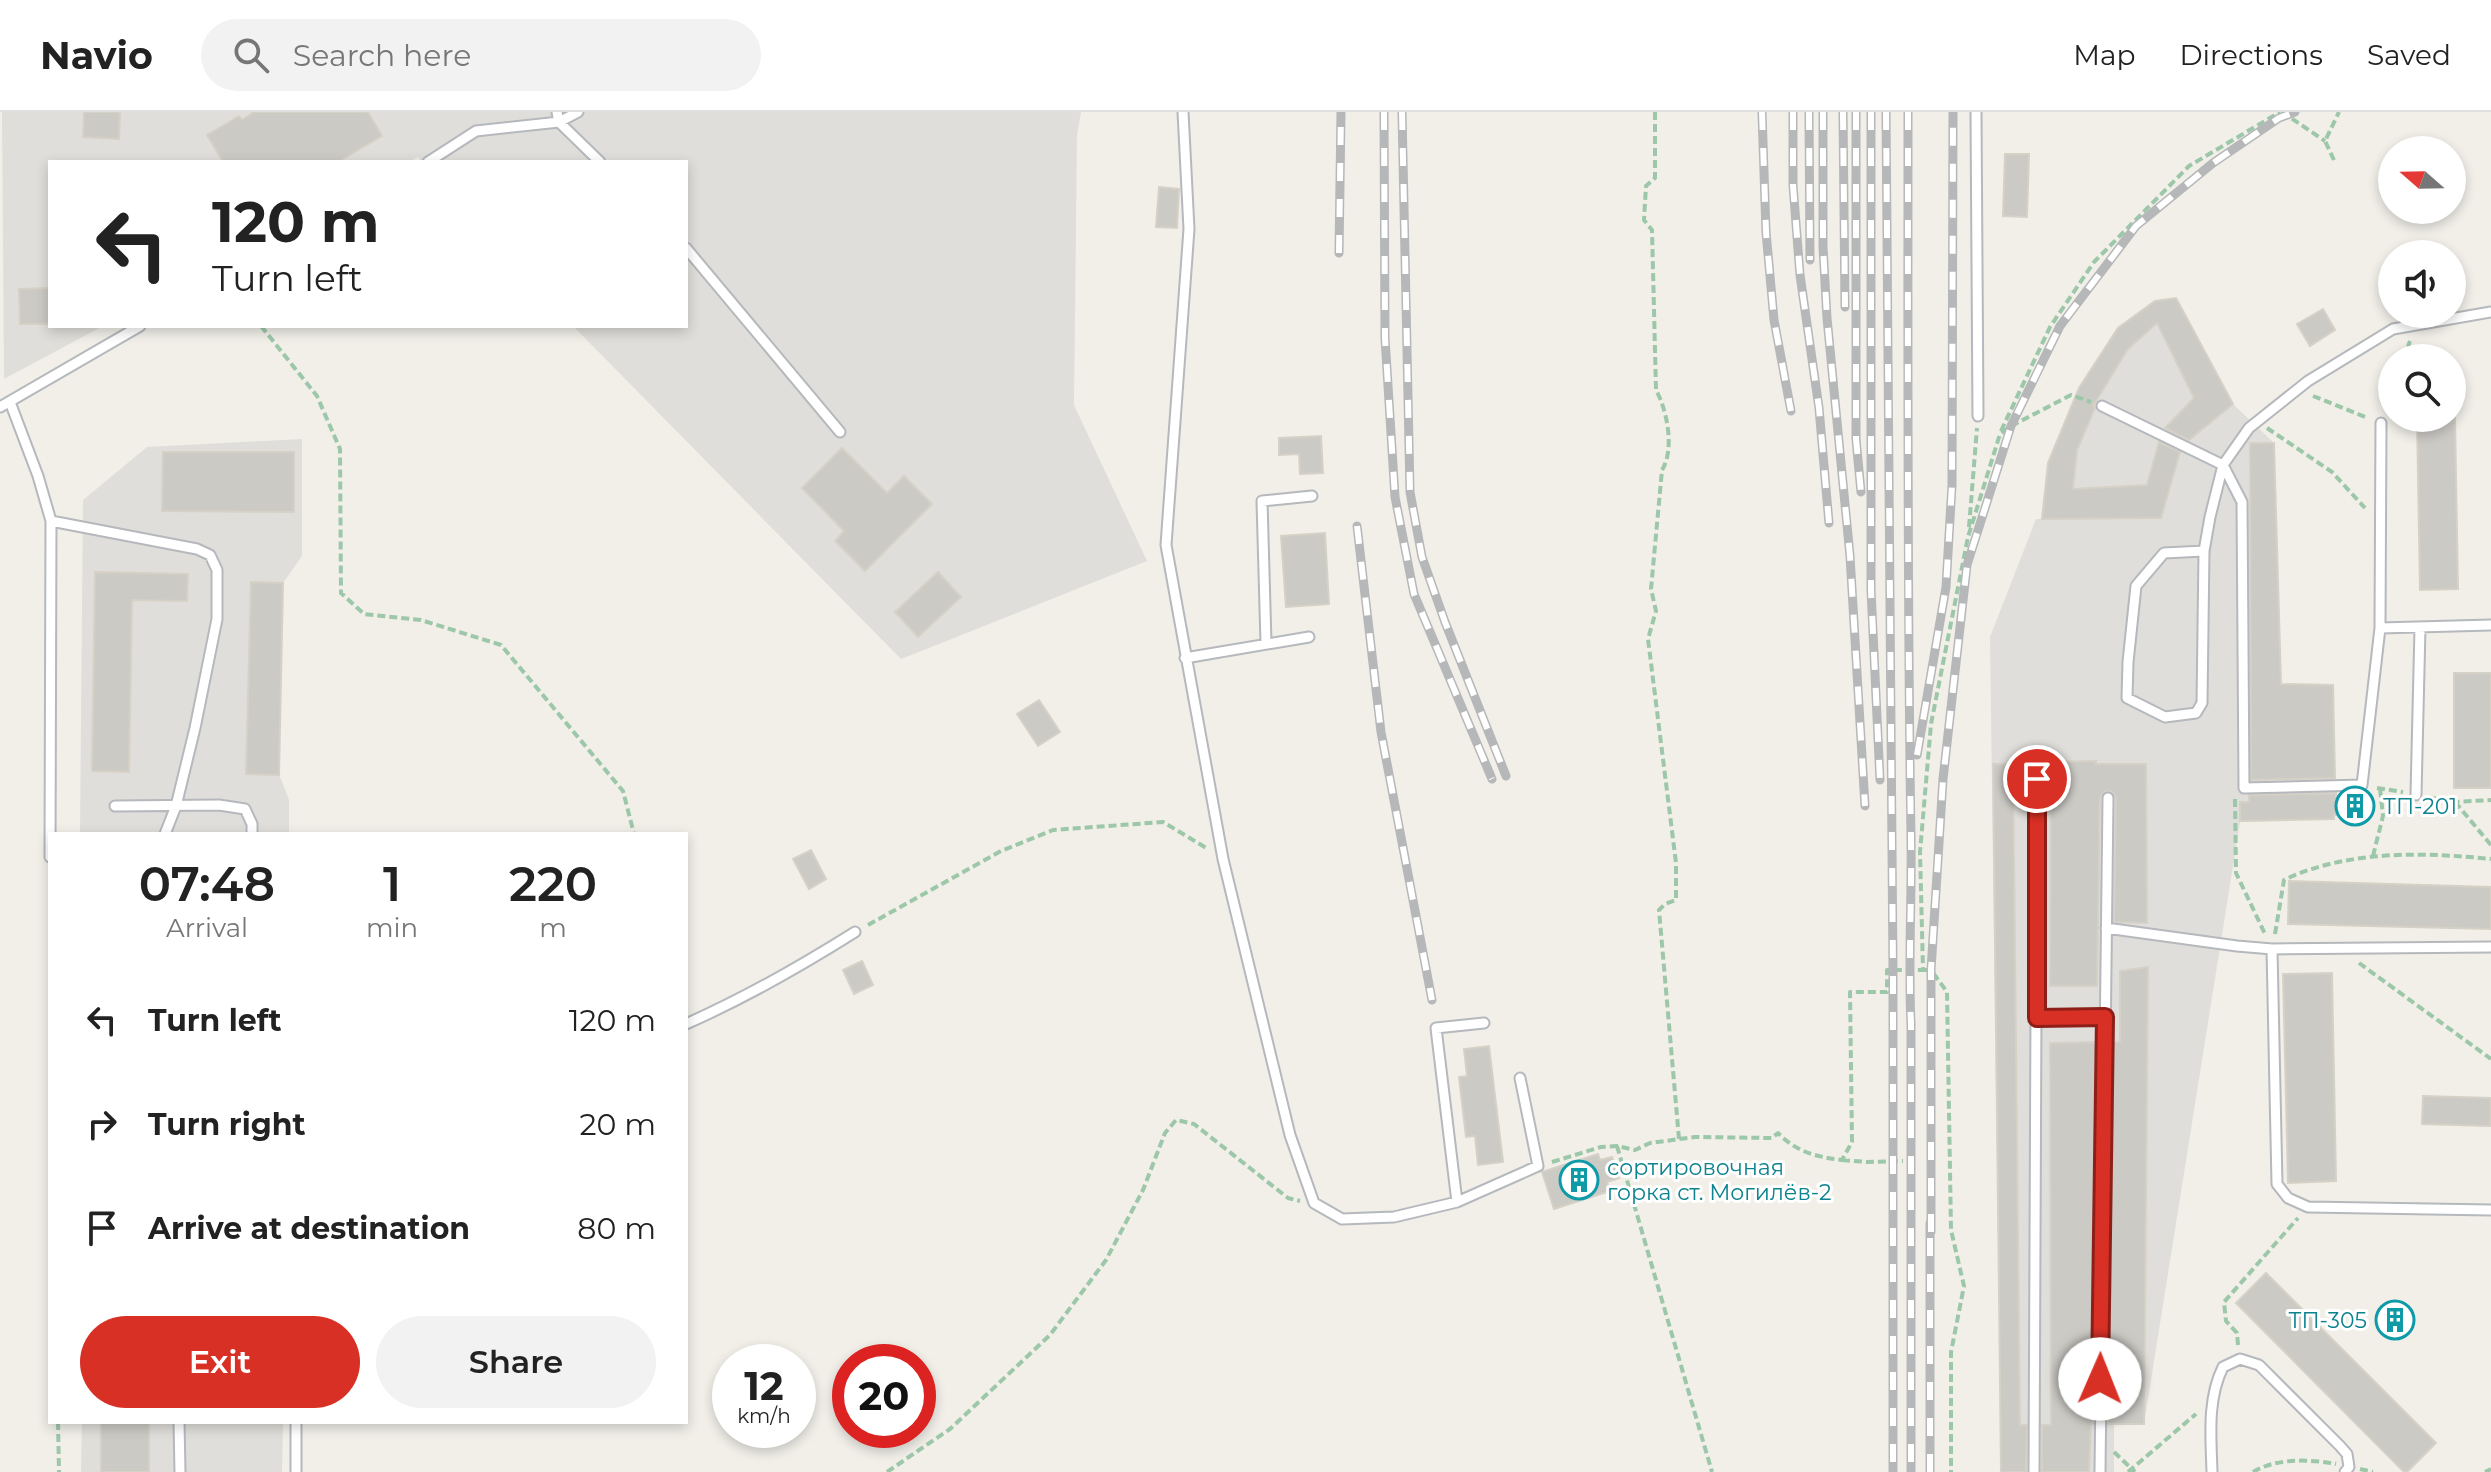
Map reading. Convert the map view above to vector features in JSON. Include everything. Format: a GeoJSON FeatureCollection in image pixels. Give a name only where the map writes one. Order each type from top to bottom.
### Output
{"type":"FeatureCollection","features":[{"type":"Feature","properties":{"kind":"lane"},"geometry":{"type":"LineString","coordinates":[[431,160],[476,131],[578,112]]}},
{"type":"Feature","properties":{"kind":"lane"},"geometry":{"type":"LineString","coordinates":[[1183,112],[1189,229],[1166,545],[1223,859],[1290,1135],[1314,1203],[1342,1219],[1394,1217],[1457,1202],[1538,1166],[1520,1078]]}},
{"type":"Feature","properties":{"kind":"lane"},"geometry":{"type":"LineString","coordinates":[[1976,112],[1978,416]]}},
{"type":"Feature","properties":{"kind":"lane"},"geometry":{"type":"LineString","coordinates":[[558,117],[598,160]]}},
{"type":"Feature","properties":{"kind":"lane"},"geometry":{"type":"LineString","coordinates":[[688,250],[840,432]]}},
{"type":"Feature","properties":{"kind":"lane"},"geometry":{"type":"LineString","coordinates":[[2204,551],[2164,553],[2136,586],[2127,698],[2165,717],[2196,713],[2202,703],[2204,551],[2223,465],[2249,428],[2297,390],[2393,329],[2491,312]]}},
{"type":"Feature","properties":{"kind":"lane"},"geometry":{"type":"LineString","coordinates":[[0,407],[137,328]]}},
{"type":"Feature","properties":{"kind":"lane"},"geometry":{"type":"LineString","coordinates":[[10,402],[51,521],[50,832]]}},
{"type":"Feature","properties":{"kind":"lane"},"geometry":{"type":"LineString","coordinates":[[2102,406],[2223,465],[2242,502],[2244,788],[2362,785],[2380,628],[2381,432]]}},
{"type":"Feature","properties":{"kind":"lane"},"geometry":{"type":"LineString","coordinates":[[1266,643],[1262,501],[1312,496]]}},
{"type":"Feature","properties":{"kind":"lane"},"geometry":{"type":"LineString","coordinates":[[51,521],[197,549],[210,555],[217,570],[214,634],[198,716],[176,806],[166,832]]}},
{"type":"Feature","properties":{"kind":"lane"},"geometry":{"type":"LineString","coordinates":[[2380,628],[2491,625]]}},
{"type":"Feature","properties":{"kind":"lane"},"geometry":{"type":"LineString","coordinates":[[2416,795],[2420,628]]}},
{"type":"Feature","properties":{"kind":"lane"},"geometry":{"type":"LineString","coordinates":[[1185,658],[1309,637]]}},
{"type":"Feature","properties":{"kind":"lane"},"geometry":{"type":"LineString","coordinates":[[2034,1472],[2037,779]]}},
{"type":"Feature","properties":{"kind":"lane"},"geometry":{"type":"LineString","coordinates":[[2100,1472],[2108,798]]}},
{"type":"Feature","properties":{"kind":"lane"},"geometry":{"type":"LineString","coordinates":[[115,806],[219,805],[245,809],[252,832]]}},
{"type":"Feature","properties":{"kind":"lane"},"geometry":{"type":"LineString","coordinates":[[2106,928],[2272,949],[2491,947]]}},
{"type":"Feature","properties":{"kind":"lane"},"geometry":{"type":"LineString","coordinates":[[688,1023],[809,961],[855,932]]}},
{"type":"Feature","properties":{"kind":"lane"},"geometry":{"type":"LineString","coordinates":[[2272,949],[2277,1184],[2288,1198],[2308,1207],[2491,1211]]}},
{"type":"Feature","properties":{"kind":"lane"},"geometry":{"type":"LineString","coordinates":[[2037,1018],[2105,1017]]}},
{"type":"Feature","properties":{"kind":"lane"},"geometry":{"type":"LineString","coordinates":[[1457,1202],[1436,1028],[1484,1023]]}},
{"type":"Feature","properties":{"kind":"lane"},"geometry":{"type":"LineString","coordinates":[[2212,1472],[2212,1401],[2216,1381],[2223,1367],[2240,1359],[2259,1365],[2340,1446],[2347,1454],[2347,1470]]}},
{"type":"Feature","properties":{"kind":"lane"},"geometry":{"type":"LineString","coordinates":[[179,1424],[180,1472]]}},
{"type":"Feature","properties":{"kind":"lane"},"geometry":{"type":"LineString","coordinates":[[296,1424],[296,1472]]}},
{"type":"Feature","properties":{"kind":"path"},"geometry":{"type":"LineString","coordinates":[[1655,112],[1655,178],[1646,186],[1644,220],[1652,230],[1656,390],[1664,405],[1669,460],[1662,470],[1651,589],[1656,611],[1648,639],[1676,863],[1676,900],[1659,910],[1679,1139]]}},
{"type":"Feature","properties":{"kind":"path"},"geometry":{"type":"LineString","coordinates":[[1923,970],[1920,852],[1931,724],[1968,537],[2000,434],[2050,327],[2094,262],[2189,166],[2281,112],[2325,141],[2334,160]]}},
{"type":"Feature","properties":{"kind":"path"},"geometry":{"type":"LineString","coordinates":[[2325,141],[2339,112]]}},
{"type":"Feature","properties":{"kind":"path"},"geometry":{"type":"LineString","coordinates":[[263,328],[317,396],[340,449],[341,593],[364,614],[421,620],[501,645],[623,791],[633,832]]}},
{"type":"Feature","properties":{"kind":"path"},"geometry":{"type":"LineString","coordinates":[[2297,390],[2378,422]]}},
{"type":"Feature","properties":{"kind":"path"},"geometry":{"type":"LineString","coordinates":[[2000,434],[2071,395],[2102,406]]}},
{"type":"Feature","properties":{"kind":"path"},"geometry":{"type":"LineString","coordinates":[[1968,537],[1978,416]]}},
{"type":"Feature","properties":{"kind":"path"},"geometry":{"type":"LineString","coordinates":[[2257,421],[2332,472],[2381,525]]}},
{"type":"Feature","properties":{"kind":"path"},"geometry":{"type":"LineString","coordinates":[[2244,788],[2235,798],[2236,873],[2272,949]]}},
{"type":"Feature","properties":{"kind":"path"},"geometry":{"type":"LineString","coordinates":[[2373,857],[2383,816],[2380,788]]}},
{"type":"Feature","properties":{"kind":"path"},"geometry":{"type":"LineString","coordinates":[[2455,802],[2491,845]]}},
{"type":"Feature","properties":{"kind":"path"},"geometry":{"type":"LineString","coordinates":[[855,932],[1001,851],[1053,830],[1163,822],[1223,859]]}},
{"type":"Feature","properties":{"kind":"path"},"geometry":{"type":"LineString","coordinates":[[2272,949],[2284,880],[2311,867],[2373,857],[2433,853],[2491,859]]}},
{"type":"Feature","properties":{"kind":"path"},"geometry":{"type":"LineString","coordinates":[[2337,948],[2491,1059]]}},
{"type":"Feature","properties":{"kind":"path"},"geometry":{"type":"LineString","coordinates":[[1842,1160],[1852,1142],[1850,992],[1887,992],[1887,970],[1931,970],[1947,992],[1951,1230],[1964,1286],[1951,1352],[1951,1472]]}},
{"type":"Feature","properties":{"kind":"path"},"geometry":{"type":"LineString","coordinates":[[887,1472],[950,1429],[1050,1335],[1106,1260],[1143,1190],[1165,1133],[1176,1120],[1194,1124],[1288,1198],[1314,1203]]}},
{"type":"Feature","properties":{"kind":"path"},"geometry":{"type":"LineString","coordinates":[[1538,1166],[1601,1147],[1617,1146],[1635,1150],[1650,1143],[1679,1139],[1772,1138],[1778,1133],[1789,1144],[1815,1157],[1903,1161]]}},
{"type":"Feature","properties":{"kind":"path"},"geometry":{"type":"LineString","coordinates":[[1617,1146],[1712,1472]]}},
{"type":"Feature","properties":{"kind":"path"},"geometry":{"type":"LineString","coordinates":[[2240,1359],[2237,1333],[2226,1321],[2224,1302],[2308,1207]]}},
{"type":"Feature","properties":{"kind":"path"},"geometry":{"type":"LineString","coordinates":[[2099,1439],[2131,1471],[2212,1401]]}},
{"type":"Feature","properties":{"kind":"path"},"geometry":{"type":"LineString","coordinates":[[58,1424],[59,1472]]}},
{"type":"Feature","properties":{"kind":"path"},"geometry":{"type":"LineString","coordinates":[[2253,1472],[2278,1462],[2322,1462],[2347,1470],[2373,1472]]}},
{"type":"Feature","properties":{"kind":"path"},"geometry":{"type":"LineString","coordinates":[[2485,1472],[2491,1469]]}},
{"type":"Feature","properties":{"kind":"shaded area"},"geometry":{"type":"Polygon","coordinates":[[[2,112],[1081,112],[1077,136],[1074,405],[1147,561],[901,659],[575,328],[688,328],[688,160],[420,160],[418,157],[413,160],[48,160],[48,328],[99,328],[4,379],[2,112]]]}},
{"type":"Feature","properties":{"kind":"shaded area"},"geometry":{"type":"Polygon","coordinates":[[[2176,298],[2233,404],[2274,443],[2281,684],[2333,685],[2334,819],[2240,822],[2144,1424],[2114,1425],[2114,1472],[2001,1472],[1990,637],[2036,519],[2042,519],[2048,463],[2080,386],[2117,328],[2155,301],[2176,298]]]}},
{"type":"Feature","properties":{"kind":"shaded area"},"geometry":{"type":"Polygon","coordinates":[[[302,439],[302,556],[283,583],[279,774],[289,800],[289,832],[80,832],[83,500],[147,447],[302,439]]]}},
{"type":"Feature","properties":{"kind":"shaded area"},"geometry":{"type":"Polygon","coordinates":[[[82,1424],[283,1424],[282,1472],[81,1472],[82,1424]]]}},
{"type":"Feature","properties":{"kind":"building"},"geometry":{"type":"Polygon","coordinates":[[[84,112],[120,112],[119,139],[83,137],[84,112]]]}},
{"type":"Feature","properties":{"kind":"building"},"geometry":{"type":"Polygon","coordinates":[[[254,112],[368,112],[382,136],[341,160],[222,160],[207,135],[239,116],[242,120],[254,112]]]}},
{"type":"Feature","properties":{"kind":"building"},"geometry":{"type":"Polygon","coordinates":[[[2005,154],[2029,154],[2027,217],[2003,216],[2005,154]]]}},
{"type":"Feature","properties":{"kind":"building"},"geometry":{"type":"Polygon","coordinates":[[[1159,187],[1179,189],[1177,228],[1156,227],[1159,187]]]}},
{"type":"Feature","properties":{"kind":"building"},"geometry":{"type":"Polygon","coordinates":[[[48,288],[48,324],[20,324],[19,289],[48,288]]]}},
{"type":"Feature","properties":{"kind":"building"},"geometry":{"type":"Polygon","coordinates":[[[2176,298],[2233,404],[2189,440],[2165,428],[2194,398],[2157,323],[2128,349],[2093,406],[2095,408],[2077,450],[2073,489],[2147,485],[2159,442],[2180,452],[2161,518],[2042,519],[2048,463],[2079,388],[2118,328],[2155,301],[2176,298]]]}},
{"type":"Feature","properties":{"kind":"building"},"geometry":{"type":"Polygon","coordinates":[[[2323,309],[2335,330],[2310,346],[2297,324],[2323,309]]]}},
{"type":"Feature","properties":{"kind":"building"},"geometry":{"type":"Polygon","coordinates":[[[2417,432],[2455,432],[2458,589],[2420,590],[2417,432]]]}},
{"type":"Feature","properties":{"kind":"building"},"geometry":{"type":"Polygon","coordinates":[[[1321,436],[1323,473],[1300,474],[1299,454],[1279,455],[1279,438],[1321,436]]]}},
{"type":"Feature","properties":{"kind":"building"},"geometry":{"type":"Polygon","coordinates":[[[2250,443],[2274,443],[2281,684],[2333,685],[2335,778],[2251,780],[2250,443]]]}},
{"type":"Feature","properties":{"kind":"building"},"geometry":{"type":"Polygon","coordinates":[[[842,448],[887,493],[904,476],[932,504],[865,571],[835,541],[844,531],[802,488],[842,448]]]}},
{"type":"Feature","properties":{"kind":"building"},"geometry":{"type":"Polygon","coordinates":[[[163,452],[294,452],[294,512],[162,511],[163,452]]]}},
{"type":"Feature","properties":{"kind":"building"},"geometry":{"type":"Polygon","coordinates":[[[1325,533],[1329,604],[1286,607],[1281,536],[1325,533]]]}},
{"type":"Feature","properties":{"kind":"building"},"geometry":{"type":"Polygon","coordinates":[[[95,572],[188,574],[187,601],[132,600],[129,772],[92,771],[95,572]]]}},
{"type":"Feature","properties":{"kind":"building"},"geometry":{"type":"Polygon","coordinates":[[[938,572],[961,597],[918,637],[895,612],[938,572]]]}},
{"type":"Feature","properties":{"kind":"building"},"geometry":{"type":"Polygon","coordinates":[[[251,582],[283,583],[279,775],[246,774],[251,582]]]}},
{"type":"Feature","properties":{"kind":"building"},"geometry":{"type":"Polygon","coordinates":[[[2454,673],[2491,673],[2491,788],[2454,788],[2454,673]]]}},
{"type":"Feature","properties":{"kind":"building"},"geometry":{"type":"Polygon","coordinates":[[[1039,700],[1060,732],[1038,746],[1017,714],[1039,700]]]}},
{"type":"Feature","properties":{"kind":"building"},"geometry":{"type":"Polygon","coordinates":[[[2096,761],[2096,764],[2146,764],[2147,923],[2114,922],[2116,798],[2112,792],[2105,791],[2100,798],[2097,986],[2050,986],[2051,762],[2096,761]]]}},
{"type":"Feature","properties":{"kind":"building"},"geometry":{"type":"Polygon","coordinates":[[[1993,764],[2013,764],[2020,1425],[2027,1425],[2026,1472],[2001,1472],[1993,764]]]}},
{"type":"Feature","properties":{"kind":"building"},"geometry":{"type":"Polygon","coordinates":[[[2336,793],[2336,797],[2369,797],[2369,815],[2240,821],[2240,802],[2249,802],[2249,795],[2336,793]]]}},
{"type":"Feature","properties":{"kind":"building"},"geometry":{"type":"Polygon","coordinates":[[[811,850],[826,879],[809,889],[793,859],[811,850]]]}},
{"type":"Feature","properties":{"kind":"building"},"geometry":{"type":"Polygon","coordinates":[[[2289,881],[2491,887],[2491,929],[2288,924],[2289,881]]]}},
{"type":"Feature","properties":{"kind":"building"},"geometry":{"type":"Polygon","coordinates":[[[862,961],[873,985],[854,994],[843,970],[862,961]]]}},
{"type":"Feature","properties":{"kind":"building"},"geometry":{"type":"Polygon","coordinates":[[[2148,967],[2144,1424],[2108,1424],[2113,1042],[2120,1042],[2120,971],[2148,967]]]}},
{"type":"Feature","properties":{"kind":"building"},"geometry":{"type":"Polygon","coordinates":[[[2332,973],[2336,1181],[2288,1183],[2283,974],[2332,973]]]}},
{"type":"Feature","properties":{"kind":"building"},"geometry":{"type":"Polygon","coordinates":[[[2098,1042],[2093,1424],[2089,1472],[2042,1472],[2042,1425],[2051,1425],[2050,1043],[2098,1042]]]}},
{"type":"Feature","properties":{"kind":"building"},"geometry":{"type":"Polygon","coordinates":[[[1489,1046],[1503,1162],[1478,1165],[1475,1136],[1466,1137],[1459,1077],[1467,1076],[1464,1049],[1489,1046]]]}},
{"type":"Feature","properties":{"kind":"building"},"geometry":{"type":"Polygon","coordinates":[[[2423,1096],[2491,1098],[2490,1126],[2422,1124],[2423,1096]]]}},
{"type":"Feature","properties":{"kind":"building","name":"сортировочная горка ст. Могилёв-2"},"geometry":{"type":"Polygon","coordinates":[[[1598,1154],[1600,1160],[1612,1157],[1619,1178],[1607,1182],[1610,1191],[1554,1209],[1542,1172],[1598,1154]]]}},
{"type":"Feature","properties":{"kind":"building"},"geometry":{"type":"Polygon","coordinates":[[[2266,1273],[2436,1443],[2407,1472],[2236,1303],[2266,1273]]]}},
{"type":"Feature","properties":{"kind":"building","name":"ТП-305"},"geometry":{"type":"Polygon","coordinates":[[[2383,1307],[2407,1307],[2406,1333],[2383,1333],[2383,1307]]]}},
{"type":"Feature","properties":{"kind":"building"},"geometry":{"type":"Polygon","coordinates":[[[101,1424],[149,1424],[149,1472],[101,1472],[101,1424]]]}},
{"type":"Feature","properties":{"kind":"railway"},"geometry":{"type":"LineString","coordinates":[[1339,253],[1341,112]]}},
{"type":"Feature","properties":{"kind":"railway"},"geometry":{"type":"LineString","coordinates":[[1384,112],[1385,338],[1395,497],[1414,594],[1492,779]]}},
{"type":"Feature","properties":{"kind":"railway"},"geometry":{"type":"LineString","coordinates":[[1402,112],[1410,492],[1422,557],[1506,776]]}},
{"type":"Feature","properties":{"kind":"railway"},"geometry":{"type":"LineString","coordinates":[[1762,112],[1766,232],[1774,320],[1791,411]]}},
{"type":"Feature","properties":{"kind":"railway"},"geometry":{"type":"LineString","coordinates":[[1793,112],[1793,185],[1800,275],[1819,408],[1829,523]]}},
{"type":"Feature","properties":{"kind":"railway"},"geometry":{"type":"LineString","coordinates":[[1809,112],[1810,260]]}},
{"type":"Feature","properties":{"kind":"railway"},"geometry":{"type":"LineString","coordinates":[[1823,112],[1823,247],[1827,318],[1850,556],[1865,806]]}},
{"type":"Feature","properties":{"kind":"railway"},"geometry":{"type":"LineString","coordinates":[[1843,112],[1845,307]]}},
{"type":"Feature","properties":{"kind":"railway"},"geometry":{"type":"LineString","coordinates":[[1856,112],[1856,439],[1861,492]]}},
{"type":"Feature","properties":{"kind":"railway"},"geometry":{"type":"LineString","coordinates":[[1871,112],[1871,590],[1880,780]]}},
{"type":"Feature","properties":{"kind":"railway"},"geometry":{"type":"LineString","coordinates":[[1886,112],[1893,971],[1893,1472]]}},
{"type":"Feature","properties":{"kind":"railway"},"geometry":{"type":"LineString","coordinates":[[1908,112],[1911,1472]]}},
{"type":"Feature","properties":{"kind":"railway"},"geometry":{"type":"LineString","coordinates":[[1917,755],[1946,587],[1952,485],[1953,112]]}},
{"type":"Feature","properties":{"kind":"railway"},"geometry":{"type":"LineString","coordinates":[[1931,1232],[1931,970],[1943,779],[1967,565],[2011,426],[2060,326],[2136,226],[2213,163],[2279,118],[2295,112]]}},
{"type":"Feature","properties":{"kind":"railway"},"geometry":{"type":"LineString","coordinates":[[1357,526],[1381,732],[1432,1000]]}},
{"type":"Feature","properties":{"kind":"railway"},"geometry":{"type":"LineString","coordinates":[[1930,1223],[1930,1472]]}},
{"type":"Feature","properties":{"kind":"place","name":"ТП-201"},"geometry":{"type":"Point","coordinates":[2355,806]}},
{"type":"Feature","properties":{"kind":"place","name":"сортировочная горка ст. Могилёв-2"},"geometry":{"type":"Point","coordinates":[1579,1180]}},
{"type":"Feature","properties":{"kind":"place","name":"ТП-305"},"geometry":{"type":"Point","coordinates":[2395,1320]}},
{"type":"Feature","properties":{"kind":"route"},"geometry":{"type":"LineString","coordinates":[[2037,779],[2037,1018],[2105,1017],[2100,1379]]}}]}
